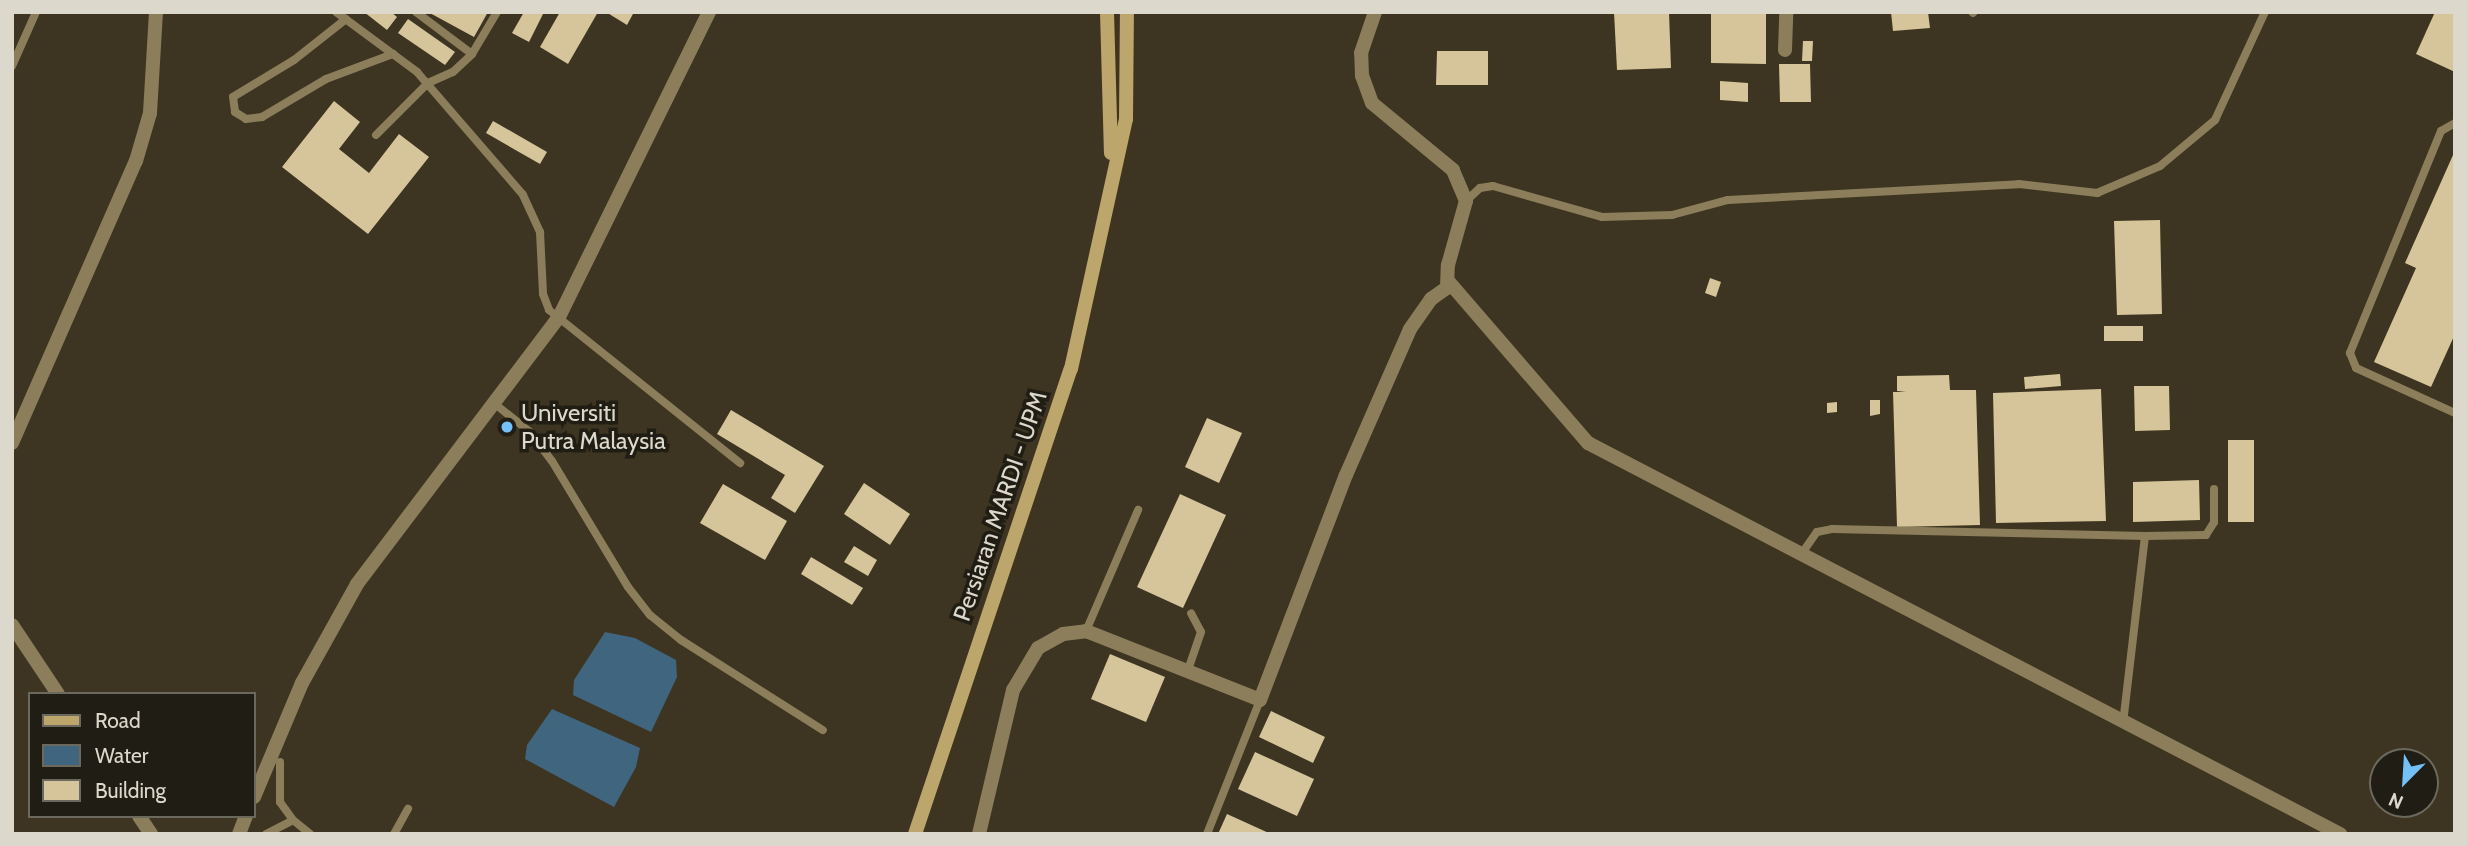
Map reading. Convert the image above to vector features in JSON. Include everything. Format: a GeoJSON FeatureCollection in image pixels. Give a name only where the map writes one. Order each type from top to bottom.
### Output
{"type":"FeatureCollection","features":[{"type":"Feature","properties":{"kind":"street"},"geometry":{"type":"LineString","coordinates":[[12,443],[136,161],[150,113],[156,12]]}},
{"type":"Feature","properties":{"kind":"street"},"geometry":{"type":"LineString","coordinates":[[256,792],[302,683],[357,584],[559,317],[709,12]]}},
{"type":"Feature","properties":{"kind":"street","name":"Persiaran MARDI - UPM"},"geometry":{"type":"LineString","coordinates":[[915,834],[1071,369],[1094,279],[1108,189],[1112,121],[1107,12]]}},
{"type":"Feature","properties":{"kind":"street","name":"Persiaran MARDI - UPM"},"geometry":{"type":"LineString","coordinates":[[1108,189],[1126,119],[1127,12]]}},
{"type":"Feature","properties":{"kind":"street"},"geometry":{"type":"LineString","coordinates":[[979,834],[1013,690],[1038,648],[1063,634],[1086,631],[1260,700],[1346,475],[1410,329],[1441,291],[1466,201],[1453,170],[1389,121],[1372,103],[1362,76],[1361,53],[1375,12]]}},
{"type":"Feature","properties":{"kind":"street"},"geometry":{"type":"LineString","coordinates":[[1785,50],[1786,12]]}},
{"type":"Feature","properties":{"kind":"street"},"geometry":{"type":"LineString","coordinates":[[1441,291],[1588,443],[1800,556],[2340,834]]}},
{"type":"Feature","properties":{"kind":"street"},"geometry":{"type":"LineString","coordinates":[[12,625],[57,692]]}},
{"type":"Feature","properties":{"kind":"street"},"geometry":{"type":"LineString","coordinates":[[140,818],[151,834]]}},
{"type":"Feature","properties":{"kind":"lane"},"geometry":{"type":"LineString","coordinates":[[12,66],[36,12]]}},
{"type":"Feature","properties":{"kind":"lane"},"geometry":{"type":"LineString","coordinates":[[336,12],[428,83],[523,195],[540,232],[545,304],[740,463]]}},
{"type":"Feature","properties":{"kind":"lane"},"geometry":{"type":"LineString","coordinates":[[416,12],[472,54]]}},
{"type":"Feature","properties":{"kind":"lane"},"geometry":{"type":"LineString","coordinates":[[376,135],[428,83],[453,72],[472,54],[497,12]]}},
{"type":"Feature","properties":{"kind":"lane"},"geometry":{"type":"LineString","coordinates":[[1466,201],[1480,188],[1493,186],[1602,217],[1672,215],[1728,200],[2008,184],[2097,193],[2160,166],[2215,120],[2265,12]]}},
{"type":"Feature","properties":{"kind":"lane"},"geometry":{"type":"LineString","coordinates":[[346,19],[294,60],[233,97],[235,112],[246,119],[262,117],[326,79],[393,54]]}},
{"type":"Feature","properties":{"kind":"lane"},"geometry":{"type":"LineString","coordinates":[[2455,123],[2441,131],[2350,353],[2356,368],[2455,413]]}},
{"type":"Feature","properties":{"kind":"lane"},"geometry":{"type":"LineString","coordinates":[[495,404],[530,432],[552,461],[628,587],[650,615],[681,640],[823,730]]}},
{"type":"Feature","properties":{"kind":"lane"},"geometry":{"type":"LineString","coordinates":[[1800,556],[1816,532],[1832,529],[2145,536],[2206,534],[2214,522],[2214,489]]}},
{"type":"Feature","properties":{"kind":"lane"},"geometry":{"type":"LineString","coordinates":[[1086,631],[1138,510]]}},
{"type":"Feature","properties":{"kind":"lane"},"geometry":{"type":"LineString","coordinates":[[2123,722],[2145,536]]}},
{"type":"Feature","properties":{"kind":"lane"},"geometry":{"type":"LineString","coordinates":[[1188,670],[1201,632],[1191,613]]}},
{"type":"Feature","properties":{"kind":"lane"},"geometry":{"type":"LineString","coordinates":[[1207,834],[1260,700]]}},
{"type":"Feature","properties":{"kind":"lane"},"geometry":{"type":"LineString","coordinates":[[280,762],[280,802],[293,820],[310,834]]}},
{"type":"Feature","properties":{"kind":"lane"},"geometry":{"type":"LineString","coordinates":[[394,834],[408,809]]}},
{"type":"Feature","properties":{"kind":"lane"},"geometry":{"type":"LineString","coordinates":[[266,834],[293,820]]}},
{"type":"Feature","properties":{"kind":"water"},"geometry":{"type":"Polygon","coordinates":[[[605,632],[635,638],[676,660],[677,677],[651,732],[573,695],[574,680],[605,632]]]}},
{"type":"Feature","properties":{"kind":"water"},"geometry":{"type":"Polygon","coordinates":[[[552,709],[640,748],[636,767],[614,807],[525,759],[527,745],[552,709]]]}},
{"type":"Feature","properties":{"kind":"building"},"geometry":{"type":"Polygon","coordinates":[[[364,12],[391,12],[397,17],[387,30],[364,12]]]}},
{"type":"Feature","properties":{"kind":"building"},"geometry":{"type":"Polygon","coordinates":[[[428,12],[488,12],[474,37],[428,12]]]}},
{"type":"Feature","properties":{"kind":"building"},"geometry":{"type":"Polygon","coordinates":[[[524,12],[544,12],[529,42],[512,33],[524,12]]]}},
{"type":"Feature","properties":{"kind":"building"},"geometry":{"type":"Polygon","coordinates":[[[560,12],[598,12],[568,64],[540,47],[560,12]]]}},
{"type":"Feature","properties":{"kind":"building"},"geometry":{"type":"Polygon","coordinates":[[[606,12],[634,12],[627,25],[606,12]]]}},
{"type":"Feature","properties":{"kind":"building"},"geometry":{"type":"Polygon","coordinates":[[[1614,12],[1669,12],[1671,68],[1617,70],[1614,12]]]}},
{"type":"Feature","properties":{"kind":"building"},"geometry":{"type":"Polygon","coordinates":[[[1711,12],[1766,12],[1766,64],[1711,63],[1711,12]]]}},
{"type":"Feature","properties":{"kind":"building"},"geometry":{"type":"Polygon","coordinates":[[[1891,12],[1928,12],[1930,28],[1893,31],[1891,12]]]}},
{"type":"Feature","properties":{"kind":"building"},"geometry":{"type":"Polygon","coordinates":[[[2435,12],[2455,12],[2455,72],[2416,54],[2435,12]]]}},
{"type":"Feature","properties":{"kind":"building"},"geometry":{"type":"Polygon","coordinates":[[[408,19],[455,52],[445,65],[398,33],[408,19]]]}},
{"type":"Feature","properties":{"kind":"building"},"geometry":{"type":"Polygon","coordinates":[[[1803,41],[1813,41],[1812,61],[1802,61],[1803,41]]]}},
{"type":"Feature","properties":{"kind":"building"},"geometry":{"type":"Polygon","coordinates":[[[1437,51],[1488,51],[1488,85],[1436,85],[1437,51]]]}},
{"type":"Feature","properties":{"kind":"building"},"geometry":{"type":"Polygon","coordinates":[[[1779,64],[1810,64],[1811,102],[1780,102],[1779,64]]]}},
{"type":"Feature","properties":{"kind":"building"},"geometry":{"type":"Polygon","coordinates":[[[1720,81],[1748,83],[1748,102],[1720,100],[1720,81]]]}},
{"type":"Feature","properties":{"kind":"building"},"geometry":{"type":"Polygon","coordinates":[[[334,101],[360,122],[339,149],[369,173],[399,134],[429,157],[368,234],[282,167],[334,101]]]}},
{"type":"Feature","properties":{"kind":"building"},"geometry":{"type":"Polygon","coordinates":[[[493,121],[547,152],[540,164],[486,133],[493,121]]]}},
{"type":"Feature","properties":{"kind":"building"},"geometry":{"type":"Polygon","coordinates":[[[2453,155],[2455,334],[2431,387],[2374,362],[2416,268],[2405,263],[2453,155]]]}},
{"type":"Feature","properties":{"kind":"building"},"geometry":{"type":"Polygon","coordinates":[[[2160,220],[2162,314],[2117,315],[2114,221],[2160,220]]]}},
{"type":"Feature","properties":{"kind":"building"},"geometry":{"type":"Polygon","coordinates":[[[1710,278],[1721,282],[1716,297],[1705,293],[1710,278]]]}},
{"type":"Feature","properties":{"kind":"building"},"geometry":{"type":"Polygon","coordinates":[[[2104,326],[2143,326],[2143,341],[2104,341],[2104,326]]]}},
{"type":"Feature","properties":{"kind":"building"},"geometry":{"type":"Polygon","coordinates":[[[2060,374],[2061,386],[2025,389],[2024,377],[2060,374]]]}},
{"type":"Feature","properties":{"kind":"building"},"geometry":{"type":"Polygon","coordinates":[[[1949,375],[1950,390],[1976,390],[1980,525],[1897,527],[1893,392],[1906,392],[1897,391],[1897,376],[1949,375]]]}},
{"type":"Feature","properties":{"kind":"building"},"geometry":{"type":"Polygon","coordinates":[[[2134,386],[2169,386],[2170,430],[2135,431],[2134,386]]]}},
{"type":"Feature","properties":{"kind":"building"},"geometry":{"type":"Polygon","coordinates":[[[2101,389],[2106,521],[1996,523],[1993,393],[2101,389]]]}},
{"type":"Feature","properties":{"kind":"building"},"geometry":{"type":"Polygon","coordinates":[[[1870,400],[1880,400],[1880,414],[1870,416],[1870,400]]]}},
{"type":"Feature","properties":{"kind":"building"},"geometry":{"type":"Polygon","coordinates":[[[1837,402],[1837,412],[1827,413],[1827,403],[1837,402]]]}},
{"type":"Feature","properties":{"kind":"building"},"geometry":{"type":"Polygon","coordinates":[[[731,410],[824,466],[795,513],[771,498],[785,475],[717,434],[731,410]]]}},
{"type":"Feature","properties":{"kind":"building"},"geometry":{"type":"Polygon","coordinates":[[[1207,418],[1242,433],[1219,483],[1185,467],[1207,418]]]}},
{"type":"Feature","properties":{"kind":"building"},"geometry":{"type":"Polygon","coordinates":[[[2228,440],[2254,440],[2254,522],[2228,522],[2228,440]]]}},
{"type":"Feature","properties":{"kind":"building"},"geometry":{"type":"Polygon","coordinates":[[[2199,480],[2200,520],[2133,522],[2133,482],[2199,480]]]}},
{"type":"Feature","properties":{"kind":"building"},"geometry":{"type":"Polygon","coordinates":[[[864,483],[910,514],[890,545],[844,514],[864,483]]]}},
{"type":"Feature","properties":{"kind":"building"},"geometry":{"type":"Polygon","coordinates":[[[723,484],[787,521],[765,560],[700,523],[723,484]]]}},
{"type":"Feature","properties":{"kind":"building"},"geometry":{"type":"Polygon","coordinates":[[[1180,494],[1226,515],[1183,608],[1137,587],[1180,494]]]}},
{"type":"Feature","properties":{"kind":"building"},"geometry":{"type":"Polygon","coordinates":[[[854,546],[877,560],[868,576],[844,562],[854,546]]]}},
{"type":"Feature","properties":{"kind":"building"},"geometry":{"type":"Polygon","coordinates":[[[811,557],[863,588],[852,605],[801,574],[811,557]]]}},
{"type":"Feature","properties":{"kind":"building"},"geometry":{"type":"Polygon","coordinates":[[[1110,654],[1165,677],[1146,722],[1091,699],[1110,654]]]}},
{"type":"Feature","properties":{"kind":"building"},"geometry":{"type":"Polygon","coordinates":[[[1271,711],[1325,737],[1313,763],[1259,737],[1271,711]]]}},
{"type":"Feature","properties":{"kind":"building"},"geometry":{"type":"Polygon","coordinates":[[[1255,752],[1314,779],[1297,816],[1238,789],[1255,752]]]}},
{"type":"Feature","properties":{"kind":"building"},"geometry":{"type":"Polygon","coordinates":[[[1227,814],[1271,834],[1218,834],[1227,814]]]}},
{"type":"Feature","properties":{"kind":"place","name":"Universiti Putra Malaysia"},"geometry":{"type":"Point","coordinates":[507,427]}}]}
